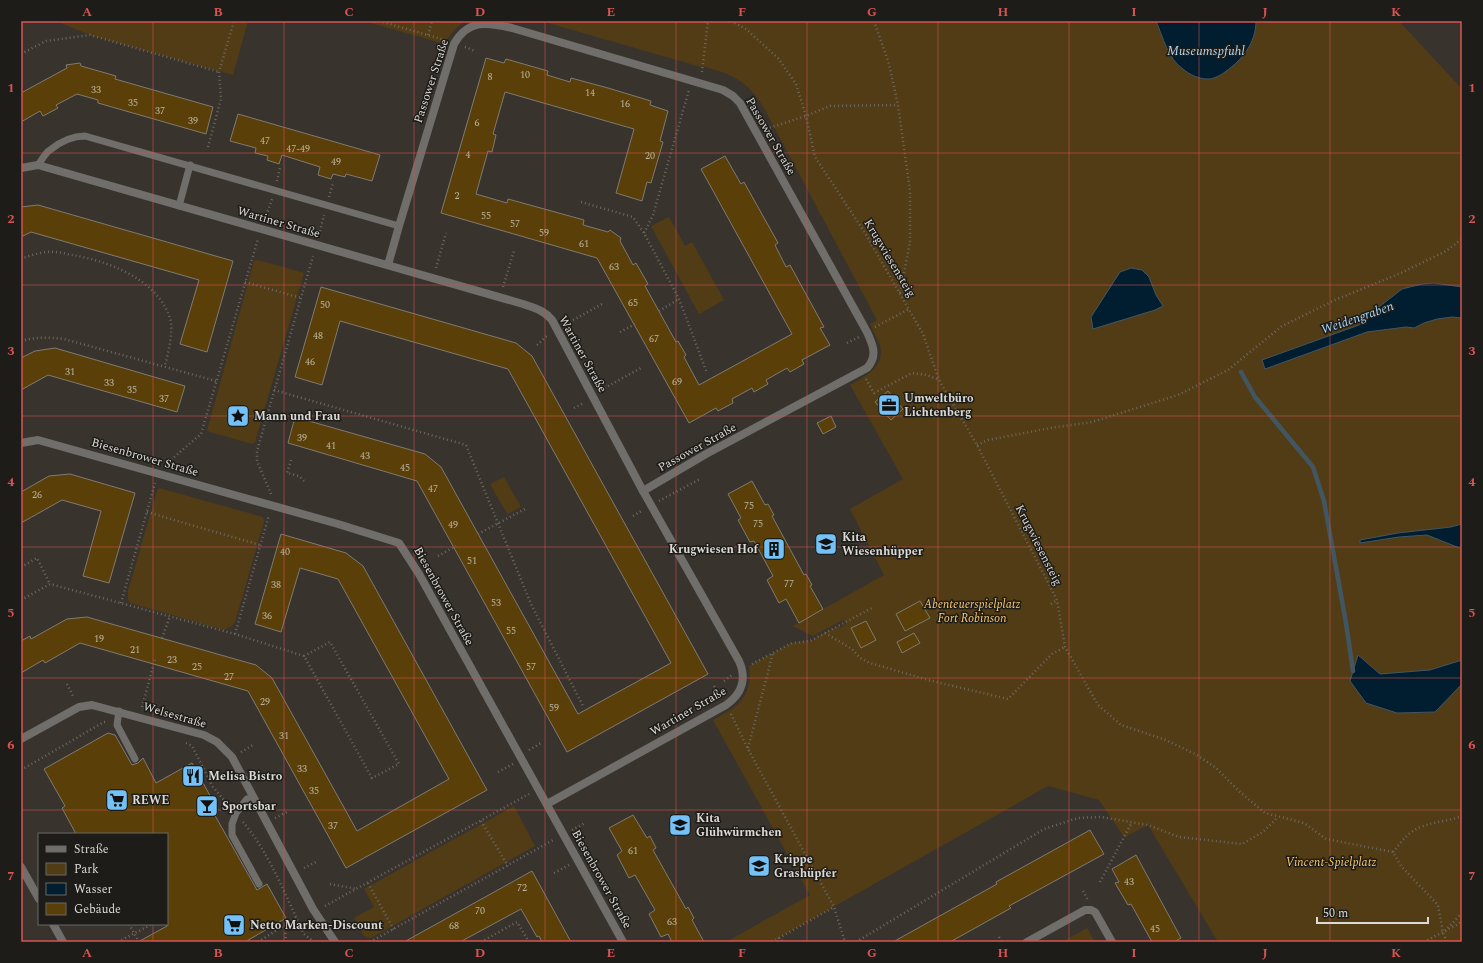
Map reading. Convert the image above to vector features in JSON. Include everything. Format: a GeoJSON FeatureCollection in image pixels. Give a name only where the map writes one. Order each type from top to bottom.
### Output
{"type":"FeatureCollection","features":[{"type":"Feature","properties":{"kind":"street","name":"Passower Straße"},"geometry":{"type":"LineString","coordinates":[[388,265],[454,44],[459,35],[471,26],[478,24],[497,24],[696,81],[723,90],[733,96],[740,103],[867,332],[873,345],[874,357],[867,368],[706,454],[643,490]]}},
{"type":"Feature","properties":{"kind":"street","name":"Wartiner Straße"},"geometry":{"type":"LineString","coordinates":[[21,168],[38,165],[433,278],[541,310],[547,314],[643,490],[734,651],[742,669],[743,685],[732,702],[726,706],[547,804]]}},
{"type":"Feature","properties":{"kind":"street","name":"Biesenbrower Straße"},"geometry":{"type":"LineString","coordinates":[[21,443],[38,440],[338,524],[399,543],[419,574],[623,942]]}},
{"type":"Feature","properties":{"kind":"street","name":"Welsestraße"},"geometry":{"type":"LineString","coordinates":[[21,739],[79,707],[92,705],[204,735],[218,742],[231,754],[313,909],[335,942]]}},
{"type":"Feature","properties":{"kind":"street"},"geometry":{"type":"LineString","coordinates":[[21,867],[38,898]]}},
{"type":"Feature","properties":{"kind":"street"},"geometry":{"type":"LineString","coordinates":[[1027,942],[1085,910],[1090,910],[1095,912],[1112,942]]}},
{"type":"Feature","properties":{"kind":"street"},"geometry":{"type":"LineString","coordinates":[[54,925],[62,942]]}},
{"type":"Feature","properties":{"kind":"lane"},"geometry":{"type":"LineString","coordinates":[[38,165],[50,150],[71,138],[85,136],[399,226]]}},
{"type":"Feature","properties":{"kind":"lane"},"geometry":{"type":"LineString","coordinates":[[179,206],[190,165]]}},
{"type":"Feature","properties":{"kind":"lane"},"geometry":{"type":"LineString","coordinates":[[119,711],[117,725],[135,759]]}},
{"type":"Feature","properties":{"kind":"lane"},"geometry":{"type":"LineString","coordinates":[[247,799],[236,813],[232,824],[232,835],[259,884]]}},
{"type":"Feature","properties":{"kind":"path"},"geometry":{"type":"LineString","coordinates":[[208,148],[221,99],[219,72],[234,21]]}},
{"type":"Feature","properties":{"kind":"path"},"geometry":{"type":"LineString","coordinates":[[379,21],[428,35],[432,21]]}},
{"type":"Feature","properties":{"kind":"path"},"geometry":{"type":"LineString","coordinates":[[644,233],[653,215],[696,81],[704,64],[708,21]]}},
{"type":"Feature","properties":{"kind":"path","name":"Krugwiesensteig"},"geometry":{"type":"LineString","coordinates":[[731,21],[746,29],[778,58],[796,84],[806,116],[815,157],[866,233],[910,308],[923,334],[939,380],[977,445],[1057,600],[1065,648],[1098,705],[1120,725],[1166,740],[1197,755],[1216,768],[1265,814],[1304,823],[1326,839],[1393,852]]}},
{"type":"Feature","properties":{"kind":"path"},"geometry":{"type":"LineString","coordinates":[[874,21],[889,64],[898,105],[910,191],[910,242],[900,293]]}},
{"type":"Feature","properties":{"kind":"path"},"geometry":{"type":"LineString","coordinates":[[21,54],[46,41],[90,35],[219,72]]}},
{"type":"Feature","properties":{"kind":"path"},"geometry":{"type":"LineString","coordinates":[[756,132],[806,116],[830,106],[898,105]]}},
{"type":"Feature","properties":{"kind":"path"},"geometry":{"type":"LineString","coordinates":[[121,603],[158,473],[160,469],[200,434],[280,168]]}},
{"type":"Feature","properties":{"kind":"path"},"geometry":{"type":"LineString","coordinates":[[272,496],[258,461],[257,451],[333,183]]}},
{"type":"Feature","properties":{"kind":"path"},"geometry":{"type":"LineString","coordinates":[[581,202],[633,217],[644,233],[679,299],[707,373]]}},
{"type":"Feature","properties":{"kind":"path"},"geometry":{"type":"LineString","coordinates":[[433,278],[446,232]]}},
{"type":"Feature","properties":{"kind":"path"},"geometry":{"type":"LineString","coordinates":[[977,445],[994,438],[1092,422],[1178,394],[1228,370],[1241,361],[1282,326],[1335,300],[1401,273],[1446,251],[1462,239]]}},
{"type":"Feature","properties":{"kind":"path"},"geometry":{"type":"LineString","coordinates":[[500,298],[514,251]]}},
{"type":"Feature","properties":{"kind":"path"},"geometry":{"type":"LineString","coordinates":[[21,259],[34,254],[53,252],[81,256],[111,266],[142,282],[160,300],[170,319],[171,337],[165,366]]}},
{"type":"Feature","properties":{"kind":"path"},"geometry":{"type":"LineString","coordinates":[[245,282],[301,298]]}},
{"type":"Feature","properties":{"kind":"path"},"geometry":{"type":"LineString","coordinates":[[658,311],[679,299]]}},
{"type":"Feature","properties":{"kind":"path"},"geometry":{"type":"LineString","coordinates":[[537,344],[556,329],[604,303]]}},
{"type":"Feature","properties":{"kind":"path"},"geometry":{"type":"LineString","coordinates":[[884,322],[910,308]]}},
{"type":"Feature","properties":{"kind":"path"},"geometry":{"type":"LineString","coordinates":[[620,332],[637,323]]}},
{"type":"Feature","properties":{"kind":"path"},"geometry":{"type":"LineString","coordinates":[[21,342],[36,337],[64,339],[216,381]]}},
{"type":"Feature","properties":{"kind":"path"},"geometry":{"type":"LineString","coordinates":[[592,395],[640,368]]}},
{"type":"Feature","properties":{"kind":"path"},"geometry":{"type":"LineString","coordinates":[[874,393],[912,373],[927,375],[939,380]]}},
{"type":"Feature","properties":{"kind":"path"},"geometry":{"type":"LineString","coordinates":[[274,390],[466,445],[531,604],[583,706]]}},
{"type":"Feature","properties":{"kind":"path"},"geometry":{"type":"LineString","coordinates":[[291,460],[287,473],[299,476],[304,481]]}},
{"type":"Feature","properties":{"kind":"path"},"geometry":{"type":"LineString","coordinates":[[633,516],[700,479]]}},
{"type":"Feature","properties":{"kind":"path"},"geometry":{"type":"LineString","coordinates":[[478,534],[525,509]]}},
{"type":"Feature","properties":{"kind":"path"},"geometry":{"type":"LineString","coordinates":[[235,634],[270,510]]}},
{"type":"Feature","properties":{"kind":"path"},"geometry":{"type":"LineString","coordinates":[[147,512],[260,545]]}},
{"type":"Feature","properties":{"kind":"path"},"geometry":{"type":"LineString","coordinates":[[438,556],[456,546]]}},
{"type":"Feature","properties":{"kind":"path"},"geometry":{"type":"LineString","coordinates":[[21,567],[37,558],[50,584]]}},
{"type":"Feature","properties":{"kind":"path"},"geometry":{"type":"LineString","coordinates":[[21,600],[50,584],[235,634],[304,656],[372,778],[399,764],[330,642],[304,656]]}},
{"type":"Feature","properties":{"kind":"path"},"geometry":{"type":"LineString","coordinates":[[1050,604],[1057,600]]}},
{"type":"Feature","properties":{"kind":"path"},"geometry":{"type":"LineString","coordinates":[[742,669],[792,643],[810,641],[872,608]]}},
{"type":"Feature","properties":{"kind":"path"},"geometry":{"type":"LineString","coordinates":[[162,638],[170,616]]}},
{"type":"Feature","properties":{"kind":"path"},"geometry":{"type":"LineString","coordinates":[[825,633],[852,649],[860,658],[870,662],[928,680],[1008,699],[1052,654],[1065,648]]}},
{"type":"Feature","properties":{"kind":"path"},"geometry":{"type":"LineString","coordinates":[[748,749],[773,653]]}},
{"type":"Feature","properties":{"kind":"path"},"geometry":{"type":"LineString","coordinates":[[143,702],[155,659]]}},
{"type":"Feature","properties":{"kind":"path"},"geometry":{"type":"LineString","coordinates":[[726,706],[834,907],[845,942]]}},
{"type":"Feature","properties":{"kind":"path"},"geometry":{"type":"LineString","coordinates":[[21,770],[104,722]]}},
{"type":"Feature","properties":{"kind":"path"},"geometry":{"type":"LineString","coordinates":[[525,752],[541,743]]}},
{"type":"Feature","properties":{"kind":"path"},"geometry":{"type":"LineString","coordinates":[[498,772],[516,763]]}},
{"type":"Feature","properties":{"kind":"path"},"geometry":{"type":"LineString","coordinates":[[313,909],[321,908],[357,889],[538,789]]}},
{"type":"Feature","properties":{"kind":"path"},"geometry":{"type":"LineString","coordinates":[[268,822],[289,810]]}},
{"type":"Feature","properties":{"kind":"path"},"geometry":{"type":"LineString","coordinates":[[1447,942],[1443,933],[1438,905],[1401,866],[1393,852],[1413,831],[1431,823],[1448,821],[1462,816]]}},
{"type":"Feature","properties":{"kind":"path"},"geometry":{"type":"LineString","coordinates":[[856,942],[1044,829],[1078,818],[1101,817],[1148,824],[1178,837],[1242,844],[1263,832],[1278,817]]}},
{"type":"Feature","properties":{"kind":"path"},"geometry":{"type":"LineString","coordinates":[[481,821],[508,866]]}},
{"type":"Feature","properties":{"kind":"path"},"geometry":{"type":"LineString","coordinates":[[1100,882],[1132,822]]}},
{"type":"Feature","properties":{"kind":"path"},"geometry":{"type":"LineString","coordinates":[[370,942],[564,834]]}},
{"type":"Feature","properties":{"kind":"path"},"geometry":{"type":"LineString","coordinates":[[554,873],[578,860]]}},
{"type":"Feature","properties":{"kind":"path"},"geometry":{"type":"LineString","coordinates":[[295,873],[318,861]]}},
{"type":"Feature","properties":{"kind":"path"},"geometry":{"type":"LineString","coordinates":[[368,883],[394,930]]}},
{"type":"Feature","properties":{"kind":"path"},"geometry":{"type":"LineString","coordinates":[[330,884],[357,889]]}},
{"type":"Feature","properties":{"kind":"path"},"geometry":{"type":"LineString","coordinates":[[772,942],[834,907]]}},
{"type":"Feature","properties":{"kind":"path"},"geometry":{"type":"LineString","coordinates":[[1443,933],[1462,913]]}},
{"type":"Feature","properties":{"kind":"path"},"geometry":{"type":"LineString","coordinates":[[258,942],[296,918]]}},
{"type":"Feature","properties":{"kind":"path"},"geometry":{"type":"LineString","coordinates":[[481,942],[517,922],[529,942]]}},
{"type":"Feature","properties":{"kind":"path"},"geometry":{"type":"LineString","coordinates":[[1424,942],[1462,922]]}},
{"type":"Feature","properties":{"kind":"path"},"geometry":{"type":"LineString","coordinates":[[130,925],[139,942]]}},
{"type":"Feature","properties":{"kind":"path"},"geometry":{"type":"LineString","coordinates":[[118,942],[150,925]]}},
{"type":"Feature","properties":{"kind":"path"},"geometry":{"type":"LineString","coordinates":[[285,925],[286,942]]}},
{"type":"Feature","properties":{"kind":"path"},"geometry":{"type":"LineString","coordinates":[[999,937],[1002,942]]}},
{"type":"Feature","properties":{"kind":"path"},"geometry":{"type":"LineString","coordinates":[[778,938],[784,942]]}},
{"type":"Feature","properties":{"kind":"green space"},"geometry":{"type":"Polygon","coordinates":[[[56,21],[248,21],[233,75],[90,35],[56,21]]]}},
{"type":"Feature","properties":{"kind":"green space"},"geometry":{"type":"Polygon","coordinates":[[[364,21],[466,21],[454,31],[445,44],[364,21]]]}},
{"type":"Feature","properties":{"kind":"green space"},"geometry":{"type":"Polygon","coordinates":[[[541,21],[1399,21],[1462,89],[1462,942],[1218,942],[1148,825],[1124,837],[1099,800],[1048,786],[771,942],[726,942],[810,895],[713,720],[730,710],[742,700],[749,686],[749,666],[792,643],[810,641],[838,626],[840,628],[846,624],[843,620],[813,636],[793,626],[884,575],[850,509],[903,479],[850,385],[873,370],[880,359],[880,345],[870,324],[877,320],[765,110],[759,100],[746,85],[723,72],[541,21]]]}},
{"type":"Feature","properties":{"kind":"green space"},"geometry":{"type":"Polygon","coordinates":[[[669,217],[685,246],[692,242],[724,300],[699,314],[651,226],[669,217]]]}},
{"type":"Feature","properties":{"kind":"green space"},"geometry":{"type":"Polygon","coordinates":[[[258,260],[304,273],[255,442],[252,444],[207,431],[254,261],[258,260]]]}},
{"type":"Feature","properties":{"kind":"green space"},"geometry":{"type":"Polygon","coordinates":[[[504,477],[521,507],[507,514],[490,484],[504,477]]]}},
{"type":"Feature","properties":{"kind":"green space"},"geometry":{"type":"Polygon","coordinates":[[[159,488],[263,517],[264,522],[235,622],[232,626],[224,630],[130,603],[128,599],[128,591],[159,488]]]}},
{"type":"Feature","properties":{"kind":"green space"},"geometry":{"type":"Polygon","coordinates":[[[514,806],[535,846],[371,938],[364,936],[354,918],[374,907],[364,889],[514,806]]]}},
{"type":"Feature","properties":{"kind":"green space"},"geometry":{"type":"Polygon","coordinates":[[[1087,928],[1095,942],[1062,942],[1087,928]]]}},
{"type":"Feature","properties":{"kind":"water","name":"Museumspfuhl"},"geometry":{"type":"Polygon","coordinates":[[[1156,21],[1256,21],[1254,37],[1247,50],[1237,62],[1223,73],[1215,78],[1208,79],[1192,75],[1173,60],[1166,47],[1156,21]]]}},
{"type":"Feature","properties":{"kind":"water"},"geometry":{"type":"Polygon","coordinates":[[[1131,268],[1142,270],[1149,277],[1156,295],[1163,306],[1155,310],[1093,329],[1091,317],[1120,272],[1131,268]]]}},
{"type":"Feature","properties":{"kind":"water"},"geometry":{"type":"Polygon","coordinates":[[[1434,283],[1462,287],[1462,318],[1452,317],[1437,319],[1414,328],[1406,327],[1367,332],[1265,369],[1262,360],[1359,325],[1369,318],[1370,314],[1402,289],[1422,284],[1434,283]]]}},
{"type":"Feature","properties":{"kind":"water"},"geometry":{"type":"Polygon","coordinates":[[[1462,524],[1462,549],[1427,535],[1399,537],[1360,543],[1360,540],[1398,533],[1451,527],[1462,524]]]}},
{"type":"Feature","properties":{"kind":"water"},"geometry":{"type":"Polygon","coordinates":[[[1358,655],[1380,674],[1430,670],[1462,660],[1462,684],[1435,712],[1397,713],[1366,703],[1350,681],[1358,655]]]}},
{"type":"Feature","properties":{"kind":"building"},"geometry":{"type":"Polygon","coordinates":[[[486,58],[504,63],[506,59],[548,71],[547,75],[570,82],[571,78],[608,88],[651,101],[650,105],[668,111],[660,141],[663,142],[651,183],[647,182],[642,201],[616,193],[634,129],[505,92],[493,134],[496,135],[492,152],[488,151],[476,194],[507,203],[508,199],[584,220],[583,225],[608,232],[610,230],[621,238],[620,241],[633,265],[636,263],[648,284],[645,286],[676,342],[678,341],[686,355],[684,357],[699,385],[792,334],[701,169],[725,156],[741,184],[744,182],[778,243],[775,245],[786,267],[790,265],[824,327],[820,328],[830,345],[802,360],[804,364],[790,372],[787,368],[766,380],[768,384],[754,392],[752,388],[732,399],[733,403],[718,411],[716,408],[689,423],[597,258],[441,213],[486,58]]]}},
{"type":"Feature","properties":{"kind":"building"},"geometry":{"type":"Polygon","coordinates":[[[80,63],[81,66],[116,76],[115,79],[213,107],[206,134],[98,103],[98,100],[77,94],[56,105],[58,108],[43,116],[40,111],[21,122],[21,93],[67,68],[66,65],[80,63]]]}},
{"type":"Feature","properties":{"kind":"building"},"geometry":{"type":"Polygon","coordinates":[[[238,114],[380,155],[372,181],[346,174],[345,177],[333,174],[331,179],[318,175],[320,167],[282,155],[279,164],[267,160],[268,156],[255,153],[256,148],[230,141],[238,114]]]}},
{"type":"Feature","properties":{"kind":"building"},"geometry":{"type":"Polygon","coordinates":[[[38,205],[233,261],[207,352],[180,344],[199,280],[31,232],[21,237],[21,207],[38,205]]]}},
{"type":"Feature","properties":{"kind":"building"},"geometry":{"type":"Polygon","coordinates":[[[321,287],[516,343],[532,356],[708,674],[567,752],[417,481],[288,443],[295,417],[425,454],[441,467],[578,714],[671,663],[508,369],[340,321],[322,385],[295,377],[321,287]]]}},
{"type":"Feature","properties":{"kind":"building"},"geometry":{"type":"Polygon","coordinates":[[[55,348],[185,386],[177,412],[48,375],[21,390],[21,358],[35,351],[55,348]]]}},
{"type":"Feature","properties":{"kind":"building","name":"Umweltbüro Lichtenberg"},"geometry":{"type":"Polygon","coordinates":[[[888,391],[903,409],[891,420],[875,402],[888,391]]]}},
{"type":"Feature","properties":{"kind":"building"},"geometry":{"type":"Polygon","coordinates":[[[831,416],[836,427],[823,434],[817,423],[831,416]]]}},
{"type":"Feature","properties":{"kind":"building"},"geometry":{"type":"Polygon","coordinates":[[[70,474],[135,493],[109,583],[83,576],[101,511],[62,500],[21,523],[21,492],[49,476],[70,474]]]}},
{"type":"Feature","properties":{"kind":"building","name":"Krugwiesen Hof"},"geometry":{"type":"Polygon","coordinates":[[[752,481],[765,505],[768,504],[774,515],[772,516],[804,575],[806,574],[812,585],[810,586],[823,609],[799,623],[786,599],[779,603],[767,580],[773,576],[754,541],[750,542],[738,520],[741,518],[728,494],[752,481]]]}},
{"type":"Feature","properties":{"kind":"building"},"geometry":{"type":"Polygon","coordinates":[[[281,534],[346,553],[363,566],[487,790],[346,868],[248,691],[80,643],[45,663],[43,660],[21,673],[21,641],[30,636],[31,639],[67,619],[87,617],[256,665],[272,678],[357,831],[449,779],[338,579],[300,568],[281,632],[255,624],[281,534]]]}},
{"type":"Feature","properties":{"kind":"building"},"geometry":{"type":"Polygon","coordinates":[[[920,601],[930,618],[905,631],[896,614],[920,601]]]}},
{"type":"Feature","properties":{"kind":"building"},"geometry":{"type":"Polygon","coordinates":[[[866,621],[876,640],[861,648],[851,628],[866,621]]]}},
{"type":"Feature","properties":{"kind":"building"},"geometry":{"type":"Polygon","coordinates":[[[914,633],[920,643],[902,653],[897,642],[914,633]]]}},
{"type":"Feature","properties":{"kind":"building"},"geometry":{"type":"Polygon","coordinates":[[[108,733],[115,735],[132,765],[138,763],[143,758],[156,783],[192,763],[218,810],[213,812],[257,890],[267,884],[286,918],[245,942],[138,942],[168,925],[168,833],[75,833],[62,808],[65,806],[44,769],[108,733]]]}},
{"type":"Feature","properties":{"kind":"building"},"geometry":{"type":"Polygon","coordinates":[[[633,815],[647,838],[650,836],[656,848],[653,850],[686,909],[688,907],[694,918],[692,920],[704,942],[672,942],[668,934],[661,937],[649,914],[655,910],[635,875],[629,878],[617,855],[622,851],[609,828],[633,815]]]}},
{"type":"Feature","properties":{"kind":"building"},"geometry":{"type":"Polygon","coordinates":[[[1090,830],[1104,854],[1009,906],[1011,908],[950,942],[893,942],[997,884],[996,882],[1090,830]]]}},
{"type":"Feature","properties":{"kind":"building"},"geometry":{"type":"Polygon","coordinates":[[[1136,855],[1181,938],[1174,942],[1152,942],[1131,904],[1128,905],[1115,883],[1119,882],[1112,869],[1136,855]]]}},
{"type":"Feature","properties":{"kind":"building"},"geometry":{"type":"Polygon","coordinates":[[[532,871],[571,942],[542,942],[539,936],[537,937],[521,909],[460,942],[404,942],[532,871]]]}},
{"type":"Feature","properties":{"kind":"waterway"},"geometry":{"type":"LineString","coordinates":[[1241,372],[1255,397],[1313,467],[1324,501],[1353,671]]}},
{"type":"Feature","properties":{"kind":"place","name":"Umweltbüro Lichtenberg"},"geometry":{"type":"Point","coordinates":[889,405]}},
{"type":"Feature","properties":{"kind":"place","name":"Mann und Frau"},"geometry":{"type":"Point","coordinates":[238,416]}},
{"type":"Feature","properties":{"kind":"place","name":"Kita Wiesenhüpper"},"geometry":{"type":"Point","coordinates":[826,544]}},
{"type":"Feature","properties":{"kind":"place","name":"Krugwiesen Hof"},"geometry":{"type":"Point","coordinates":[774,549]}},
{"type":"Feature","properties":{"kind":"place","name":"Melisa Bistro"},"geometry":{"type":"Point","coordinates":[193,776]}},
{"type":"Feature","properties":{"kind":"place","name":"REWE"},"geometry":{"type":"Point","coordinates":[117,800]}},
{"type":"Feature","properties":{"kind":"place","name":"Sportsbar"},"geometry":{"type":"Point","coordinates":[207,806]}},
{"type":"Feature","properties":{"kind":"place","name":"Kita Glühwürmchen"},"geometry":{"type":"Point","coordinates":[680,825]}},
{"type":"Feature","properties":{"kind":"place","name":"Krippe Grashüpfer"},"geometry":{"type":"Point","coordinates":[759,866]}},
{"type":"Feature","properties":{"kind":"place","name":"Netto Marken-Discount"},"geometry":{"type":"Point","coordinates":[234,925]}},
{"type":"Feature","properties":{"kind":"water label","name":"Weidengraben"},"geometry":{"type":"Point","coordinates":[1357,317]}},
{"type":"Feature","properties":{"kind":"park label","name":"Abenteuerspielplatz Fort Robinson"},"geometry":{"type":"Point","coordinates":[972,611]}},
{"type":"Feature","properties":{"kind":"park label","name":"Vincent-Spielplatz"},"geometry":{"type":"Point","coordinates":[1331,862]}}]}
